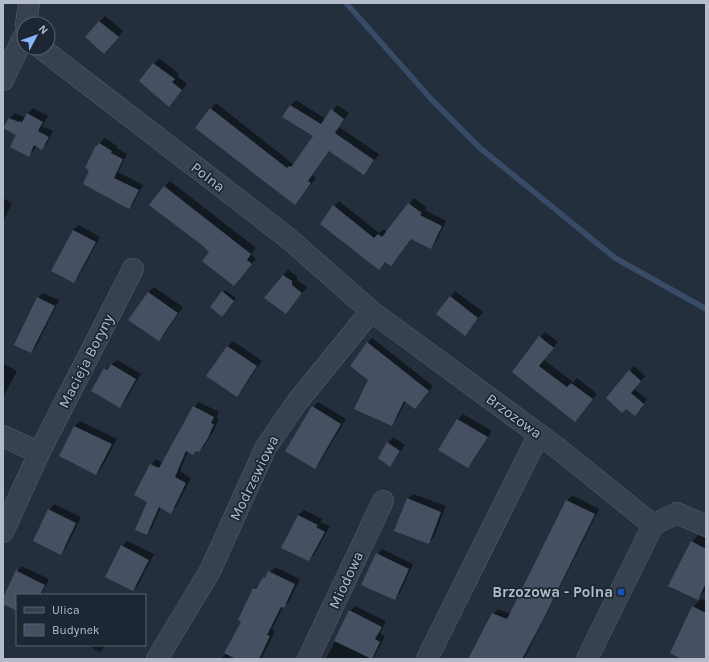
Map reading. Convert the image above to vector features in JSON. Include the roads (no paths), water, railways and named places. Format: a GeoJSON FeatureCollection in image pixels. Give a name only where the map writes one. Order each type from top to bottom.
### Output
{"type":"FeatureCollection","features":[{"type":"Feature","properties":{"kind":"street"},"geometry":{"type":"LineString","coordinates":[[27,16],[29,3]]}},
{"type":"Feature","properties":{"kind":"street"},"geometry":{"type":"LineString","coordinates":[[3,80],[16,53]]}},
{"type":"Feature","properties":{"kind":"street","name":"Polna"},"geometry":{"type":"LineString","coordinates":[[51,56],[288,238],[371,311]]}},
{"type":"Feature","properties":{"kind":"street","name":"Macieja Boryny"},"geometry":{"type":"LineString","coordinates":[[3,532],[39,453],[133,269]]}},
{"type":"Feature","properties":{"kind":"street","name":"Brzozowa"},"geometry":{"type":"LineString","coordinates":[[371,311],[539,434],[653,525]]}},
{"type":"Feature","properties":{"kind":"street","name":"Modrzewiowa"},"geometry":{"type":"LineString","coordinates":[[157,659],[210,571],[266,447],[297,402],[371,311]]}},
{"type":"Feature","properties":{"kind":"street"},"geometry":{"type":"LineString","coordinates":[[427,659],[539,434]]}},
{"type":"Feature","properties":{"kind":"street"},"geometry":{"type":"LineString","coordinates":[[3,436],[39,453]]}},
{"type":"Feature","properties":{"kind":"street","name":"Miodowa"},"geometry":{"type":"LineString","coordinates":[[308,659],[383,501]]}},
{"type":"Feature","properties":{"kind":"street"},"geometry":{"type":"LineString","coordinates":[[587,659],[653,525],[677,513],[706,526]]}},
{"type":"Feature","properties":{"kind":"waterway"},"geometry":{"type":"LineString","coordinates":[[346,3],[432,100],[480,148],[615,258],[706,309]]}},
{"type":"Feature","properties":{"kind":"place","name":"Brzozowa - Polna"},"geometry":{"type":"Point","coordinates":[621,592]}}]}
